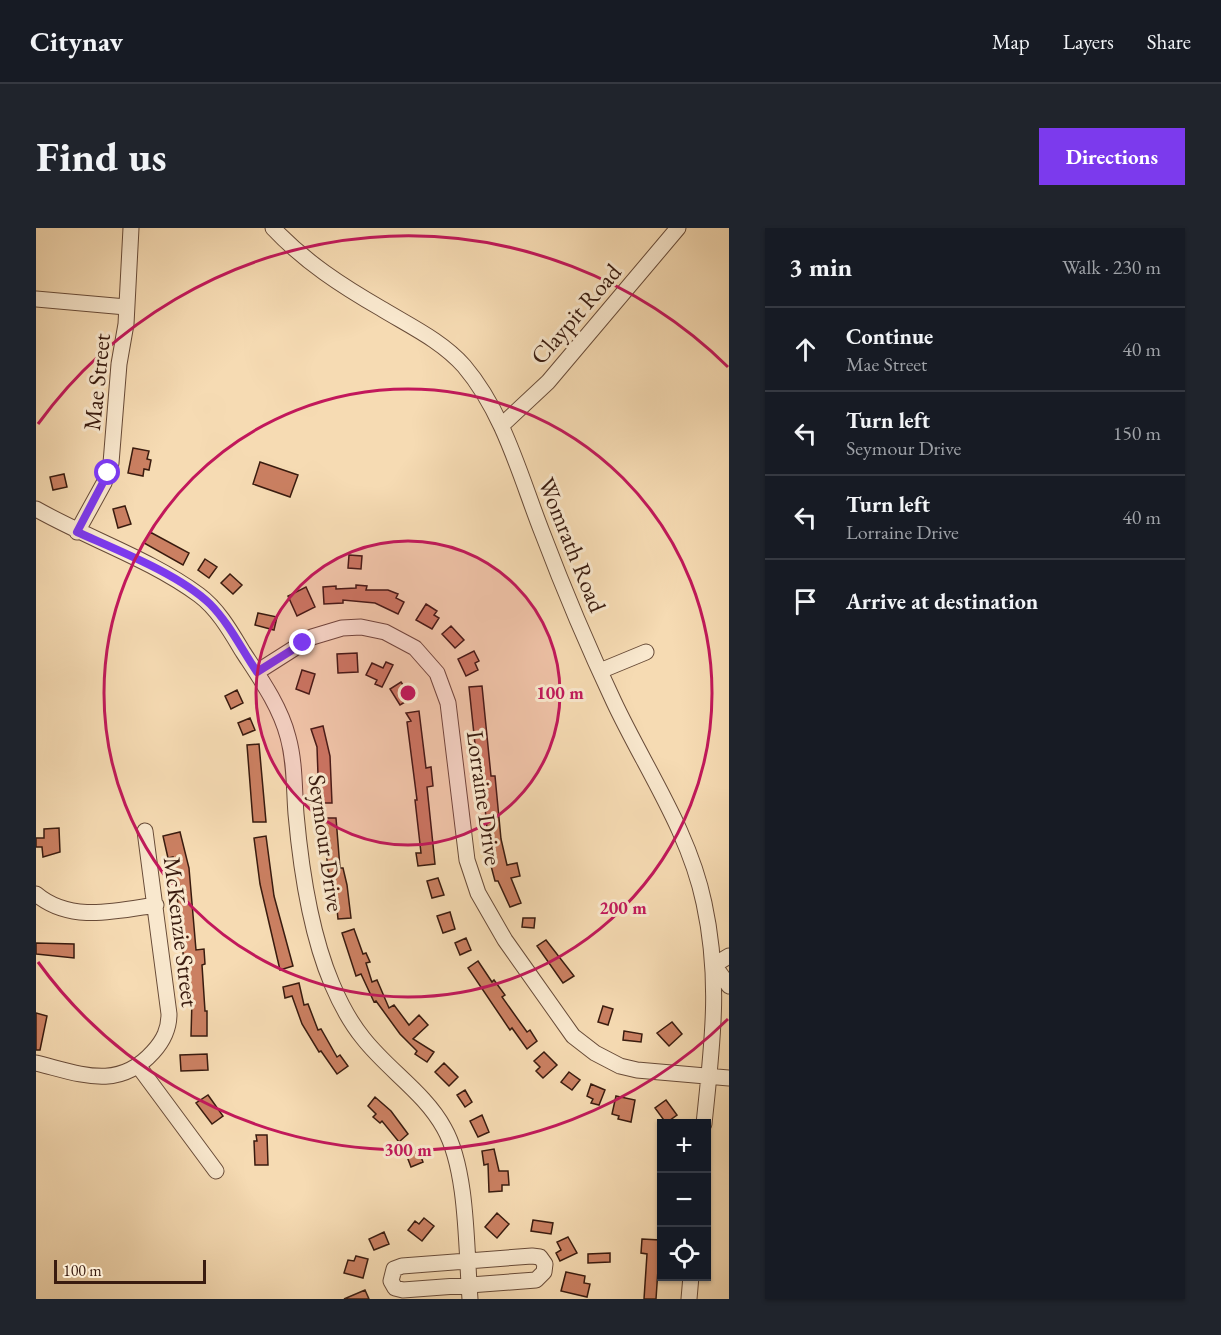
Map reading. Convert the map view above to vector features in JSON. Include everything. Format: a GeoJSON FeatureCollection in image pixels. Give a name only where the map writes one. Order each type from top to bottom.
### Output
{"type":"FeatureCollection","features":[{"type":"Feature","properties":{"kind":"street","name":"Mae Street"},"geometry":{"type":"LineString","coordinates":[[77,532],[104,483],[111,463],[131,228]]}},
{"type":"Feature","properties":{"kind":"street","name":"Womrath Road"},"geometry":{"type":"LineString","coordinates":[[273,228],[315,267],[421,332],[453,355],[472,377],[502,425],[543,536],[600,671],[694,865],[705,904],[714,965],[715,1004],[705,1119]]}},
{"type":"Feature","properties":{"kind":"street","name":"Claypit Road"},"geometry":{"type":"LineString","coordinates":[[502,425],[548,382],[678,228]]}},
{"type":"Feature","properties":{"kind":"street"},"geometry":{"type":"LineString","coordinates":[[36,299],[126,307]]}},
{"type":"Feature","properties":{"kind":"street","name":"Seymour Drive"},"geometry":{"type":"LineString","coordinates":[[36,510],[77,532],[137,559],[199,595],[216,611],[257,672],[289,737],[306,885],[317,938],[329,977],[347,1014],[363,1038],[426,1103],[450,1139],[458,1162],[470,1293]]}},
{"type":"Feature","properties":{"kind":"street","name":"Lorraine Drive"},"geometry":{"type":"LineString","coordinates":[[257,672],[312,638],[351,627],[386,633],[406,641],[423,655],[437,673],[448,703],[467,860],[472,877],[486,910],[573,1036],[595,1053],[620,1066],[637,1070],[729,1078]]}},
{"type":"Feature","properties":{"kind":"street"},"geometry":{"type":"LineString","coordinates":[[600,671],[646,652]]}},
{"type":"Feature","properties":{"kind":"street","name":"McKenzie Street"},"geometry":{"type":"LineString","coordinates":[[139,1067],[159,1045],[169,1022],[145,831]]}},
{"type":"Feature","properties":{"kind":"street"},"geometry":{"type":"LineString","coordinates":[[36,894],[57,906],[86,913],[156,905]]}},
{"type":"Feature","properties":{"kind":"street"},"geometry":{"type":"LineString","coordinates":[[729,956],[714,965],[729,986]]}},
{"type":"Feature","properties":{"kind":"street"},"geometry":{"type":"LineString","coordinates":[[36,1063],[104,1077],[139,1067],[216,1171]]}},
{"type":"Feature","properties":{"kind":"street"},"geometry":{"type":"LineString","coordinates":[[536,1256],[543,1260],[545,1268],[542,1276],[536,1280],[470,1293],[404,1290],[396,1288],[391,1281],[394,1269],[402,1266],[467,1263],[536,1256]]}},
{"type":"Feature","properties":{"kind":"street"},"geometry":{"type":"LineString","coordinates":[[689,1299],[691,1281]]}},
{"type":"Feature","properties":{"kind":"building"},"geometry":{"type":"Polygon","coordinates":[[[133,448],[149,451],[147,459],[151,460],[149,470],[144,469],[143,476],[128,473],[133,448]]]}},
{"type":"Feature","properties":{"kind":"building"},"geometry":{"type":"Polygon","coordinates":[[[260,462],[298,475],[290,497],[253,484],[260,462]]]}},
{"type":"Feature","properties":{"kind":"building"},"geometry":{"type":"Polygon","coordinates":[[[64,474],[67,487],[53,490],[50,477],[64,474]]]}},
{"type":"Feature","properties":{"kind":"building"},"geometry":{"type":"Polygon","coordinates":[[[125,506],[131,524],[118,528],[113,509],[125,506]]]}},
{"type":"Feature","properties":{"kind":"building"},"geometry":{"type":"Polygon","coordinates":[[[150,532],[189,553],[183,565],[144,543],[150,532]]]}},
{"type":"Feature","properties":{"kind":"building"},"geometry":{"type":"Polygon","coordinates":[[[349,555],[362,556],[361,569],[348,568],[349,555]]]}},
{"type":"Feature","properties":{"kind":"building"},"geometry":{"type":"Polygon","coordinates":[[[205,559],[217,567],[209,578],[198,570],[205,559]]]}},
{"type":"Feature","properties":{"kind":"building"},"geometry":{"type":"Polygon","coordinates":[[[230,574],[242,585],[233,594],[221,583],[230,574]]]}},
{"type":"Feature","properties":{"kind":"building"},"geometry":{"type":"Polygon","coordinates":[[[356,585],[367,586],[366,590],[388,590],[398,594],[396,598],[404,602],[398,614],[375,603],[343,600],[343,603],[324,604],[323,587],[356,588],[356,585]]]}},
{"type":"Feature","properties":{"kind":"building"},"geometry":{"type":"Polygon","coordinates":[[[306,587],[315,607],[297,616],[288,596],[306,587]]]}},
{"type":"Feature","properties":{"kind":"building"},"geometry":{"type":"Polygon","coordinates":[[[426,604],[437,611],[434,615],[439,618],[432,629],[416,620],[426,604]]]}},
{"type":"Feature","properties":{"kind":"building"},"geometry":{"type":"Polygon","coordinates":[[[258,613],[277,617],[274,630],[255,625],[258,613]]]}},
{"type":"Feature","properties":{"kind":"building"},"geometry":{"type":"Polygon","coordinates":[[[451,626],[464,640],[455,648],[442,634],[451,626]]]}},
{"type":"Feature","properties":{"kind":"building"},"geometry":{"type":"Polygon","coordinates":[[[474,651],[479,661],[475,663],[478,670],[466,676],[458,659],[474,651]]]}},
{"type":"Feature","properties":{"kind":"building"},"geometry":{"type":"Polygon","coordinates":[[[357,653],[358,672],[338,673],[337,654],[357,653]]]}},
{"type":"Feature","properties":{"kind":"building"},"geometry":{"type":"Polygon","coordinates":[[[386,662],[393,665],[382,687],[375,684],[377,680],[366,675],[372,663],[383,668],[386,662]]]}},
{"type":"Feature","properties":{"kind":"building"},"geometry":{"type":"Polygon","coordinates":[[[302,670],[315,674],[309,694],[296,689],[302,670]]]}},
{"type":"Feature","properties":{"kind":"building"},"geometry":{"type":"Polygon","coordinates":[[[401,682],[412,698],[400,705],[390,689],[401,682]]]}},
{"type":"Feature","properties":{"kind":"building"},"geometry":{"type":"Polygon","coordinates":[[[482,686],[491,776],[495,776],[501,839],[507,865],[517,863],[520,876],[511,878],[521,903],[510,907],[498,881],[495,881],[490,862],[481,763],[477,763],[469,687],[482,686]]]}},
{"type":"Feature","properties":{"kind":"building"},"geometry":{"type":"Polygon","coordinates":[[[237,690],[243,703],[231,709],[225,696],[237,690]]]}},
{"type":"Feature","properties":{"kind":"building"},"geometry":{"type":"Polygon","coordinates":[[[419,711],[426,768],[431,767],[433,786],[427,787],[435,864],[418,866],[416,853],[421,853],[415,800],[417,800],[407,722],[411,721],[406,713],[419,711]]]}},
{"type":"Feature","properties":{"kind":"building"},"geometry":{"type":"Polygon","coordinates":[[[250,718],[255,730],[243,735],[238,723],[250,718]]]}},
{"type":"Feature","properties":{"kind":"building"},"geometry":{"type":"Polygon","coordinates":[[[323,726],[330,756],[332,803],[319,803],[317,747],[311,729],[323,726]]]}},
{"type":"Feature","properties":{"kind":"building"},"geometry":{"type":"Polygon","coordinates":[[[259,744],[266,822],[253,822],[247,745],[259,744]]]}},
{"type":"Feature","properties":{"kind":"building"},"geometry":{"type":"Polygon","coordinates":[[[323,818],[336,818],[340,868],[343,868],[347,885],[351,918],[338,919],[335,889],[328,870],[323,818]]]}},
{"type":"Feature","properties":{"kind":"building"},"geometry":{"type":"Polygon","coordinates":[[[59,828],[60,852],[43,857],[42,847],[36,847],[36,838],[44,838],[44,829],[59,828]]]}},
{"type":"Feature","properties":{"kind":"building"},"geometry":{"type":"Polygon","coordinates":[[[180,832],[189,868],[196,950],[204,949],[205,964],[202,965],[207,1036],[191,1036],[192,1000],[188,1001],[173,857],[168,858],[163,836],[180,832]]]}},
{"type":"Feature","properties":{"kind":"building"},"geometry":{"type":"Polygon","coordinates":[[[266,836],[274,896],[293,966],[280,970],[260,884],[254,838],[266,836]]]}},
{"type":"Feature","properties":{"kind":"building"},"geometry":{"type":"Polygon","coordinates":[[[438,878],[444,895],[432,898],[427,881],[438,878]]]}},
{"type":"Feature","properties":{"kind":"building"},"geometry":{"type":"Polygon","coordinates":[[[450,912],[455,929],[443,933],[437,916],[450,912]]]}},
{"type":"Feature","properties":{"kind":"building"},"geometry":{"type":"Polygon","coordinates":[[[523,918],[535,918],[534,928],[522,927],[523,918]]]}},
{"type":"Feature","properties":{"kind":"building"},"geometry":{"type":"Polygon","coordinates":[[[354,929],[363,954],[366,953],[370,962],[366,963],[372,982],[377,980],[389,1008],[394,1005],[409,1025],[419,1015],[428,1025],[413,1039],[434,1052],[427,1062],[415,1054],[417,1051],[400,1034],[376,1001],[374,1002],[361,974],[356,976],[342,933],[354,929]]]}},
{"type":"Feature","properties":{"kind":"building"},"geometry":{"type":"Polygon","coordinates":[[[466,938],[471,950],[460,955],[455,943],[466,938]]]}},
{"type":"Feature","properties":{"kind":"building"},"geometry":{"type":"Polygon","coordinates":[[[546,940],[574,976],[563,983],[537,946],[546,940]]]}},
{"type":"Feature","properties":{"kind":"building"},"geometry":{"type":"Polygon","coordinates":[[[36,943],[74,944],[74,958],[36,954],[36,943]]]}},
{"type":"Feature","properties":{"kind":"building"},"geometry":{"type":"Polygon","coordinates":[[[478,961],[492,982],[494,980],[505,995],[502,997],[527,1032],[530,1030],[537,1041],[527,1049],[512,1028],[510,1030],[468,968],[478,961]]]}},
{"type":"Feature","properties":{"kind":"building"},"geometry":{"type":"Polygon","coordinates":[[[299,983],[304,1005],[308,1004],[318,1030],[321,1029],[337,1057],[340,1055],[348,1066],[337,1074],[321,1051],[319,1052],[302,1024],[292,996],[285,998],[283,987],[299,983]]]}},
{"type":"Feature","properties":{"kind":"building"},"geometry":{"type":"Polygon","coordinates":[[[603,1006],[613,1009],[608,1025],[598,1022],[603,1006]]]}},
{"type":"Feature","properties":{"kind":"building"},"geometry":{"type":"Polygon","coordinates":[[[36,1013],[47,1016],[40,1050],[36,1050],[36,1013]]]}},
{"type":"Feature","properties":{"kind":"building"},"geometry":{"type":"Polygon","coordinates":[[[672,1022],[682,1034],[669,1046],[657,1033],[672,1022]]]}},
{"type":"Feature","properties":{"kind":"building"},"geometry":{"type":"Polygon","coordinates":[[[624,1031],[642,1034],[641,1042],[623,1040],[624,1031]]]}},
{"type":"Feature","properties":{"kind":"building"},"geometry":{"type":"Polygon","coordinates":[[[544,1052],[557,1065],[543,1078],[536,1071],[540,1067],[534,1061],[544,1052]]]}},
{"type":"Feature","properties":{"kind":"building"},"geometry":{"type":"Polygon","coordinates":[[[207,1054],[208,1070],[181,1071],[180,1055],[207,1054]]]}},
{"type":"Feature","properties":{"kind":"building"},"geometry":{"type":"Polygon","coordinates":[[[444,1063],[458,1077],[449,1086],[435,1072],[444,1063]]]}},
{"type":"Feature","properties":{"kind":"building"},"geometry":{"type":"Polygon","coordinates":[[[569,1072],[580,1080],[572,1090],[561,1082],[569,1072]]]}},
{"type":"Feature","properties":{"kind":"building"},"geometry":{"type":"Polygon","coordinates":[[[591,1084],[605,1090],[599,1105],[591,1103],[593,1099],[587,1096],[591,1084]]]}},
{"type":"Feature","properties":{"kind":"building"},"geometry":{"type":"Polygon","coordinates":[[[465,1090],[472,1102],[465,1107],[457,1095],[465,1090]]]}},
{"type":"Feature","properties":{"kind":"building"},"geometry":{"type":"Polygon","coordinates":[[[208,1095],[223,1116],[212,1124],[196,1103],[208,1095]]]}},
{"type":"Feature","properties":{"kind":"building"},"geometry":{"type":"Polygon","coordinates":[[[616,1096],[635,1100],[631,1122],[618,1119],[619,1116],[612,1114],[616,1096]]]}},
{"type":"Feature","properties":{"kind":"building"},"geometry":{"type":"Polygon","coordinates":[[[375,1097],[391,1111],[408,1134],[399,1142],[382,1121],[380,1123],[373,1117],[376,1114],[368,1106],[375,1097]]]}},
{"type":"Feature","properties":{"kind":"building"},"geometry":{"type":"Polygon","coordinates":[[[666,1100],[677,1115],[672,1119],[663,1119],[655,1108],[666,1100]]]}},
{"type":"Feature","properties":{"kind":"building"},"geometry":{"type":"Polygon","coordinates":[[[482,1115],[489,1132],[478,1137],[470,1121],[482,1115]]]}},
{"type":"Feature","properties":{"kind":"building"},"geometry":{"type":"Polygon","coordinates":[[[256,1135],[267,1135],[268,1165],[255,1165],[256,1135]]]}},
{"type":"Feature","properties":{"kind":"building"},"geometry":{"type":"Polygon","coordinates":[[[418,1149],[423,1162],[411,1167],[406,1154],[418,1149]]]}},
{"type":"Feature","properties":{"kind":"building"},"geometry":{"type":"Polygon","coordinates":[[[494,1149],[499,1171],[508,1171],[509,1185],[502,1185],[502,1191],[489,1192],[488,1164],[484,1165],[482,1151],[494,1149]]]}},
{"type":"Feature","properties":{"kind":"building"},"geometry":{"type":"Polygon","coordinates":[[[497,1213],[509,1224],[497,1238],[485,1227],[497,1213]]]}},
{"type":"Feature","properties":{"kind":"building"},"geometry":{"type":"Polygon","coordinates":[[[424,1218],[434,1226],[422,1241],[408,1230],[415,1221],[419,1224],[424,1218]]]}},
{"type":"Feature","properties":{"kind":"building"},"geometry":{"type":"Polygon","coordinates":[[[533,1220],[553,1223],[551,1234],[531,1231],[533,1220]]]}},
{"type":"Feature","properties":{"kind":"building"},"geometry":{"type":"Polygon","coordinates":[[[384,1232],[389,1244],[374,1250],[369,1239],[384,1232]]]}},
{"type":"Feature","properties":{"kind":"building"},"geometry":{"type":"Polygon","coordinates":[[[568,1237],[577,1253],[560,1261],[556,1253],[561,1250],[557,1242],[568,1237]]]}},
{"type":"Feature","properties":{"kind":"building"},"geometry":{"type":"Polygon","coordinates":[[[642,1239],[657,1240],[656,1299],[644,1299],[647,1254],[641,1253],[642,1239]]]}},
{"type":"Feature","properties":{"kind":"building"},"geometry":{"type":"Polygon","coordinates":[[[610,1253],[610,1262],[588,1263],[588,1254],[610,1253]]]}},
{"type":"Feature","properties":{"kind":"building"},"geometry":{"type":"Polygon","coordinates":[[[356,1256],[368,1259],[363,1278],[344,1273],[348,1260],[354,1261],[356,1256]]]}},
{"type":"Feature","properties":{"kind":"building"},"geometry":{"type":"Polygon","coordinates":[[[566,1272],[585,1276],[584,1283],[590,1284],[587,1297],[561,1291],[566,1272]]]}},
{"type":"Feature","properties":{"kind":"building"},"geometry":{"type":"Polygon","coordinates":[[[365,1290],[369,1299],[344,1299],[365,1290]]]}},
{"type":"Feature","properties":{"kind":"route"},"geometry":{"type":"LineString","coordinates":[[108,473],[77,532],[137,559],[199,595],[216,611],[257,672],[303,643]]}}]}
